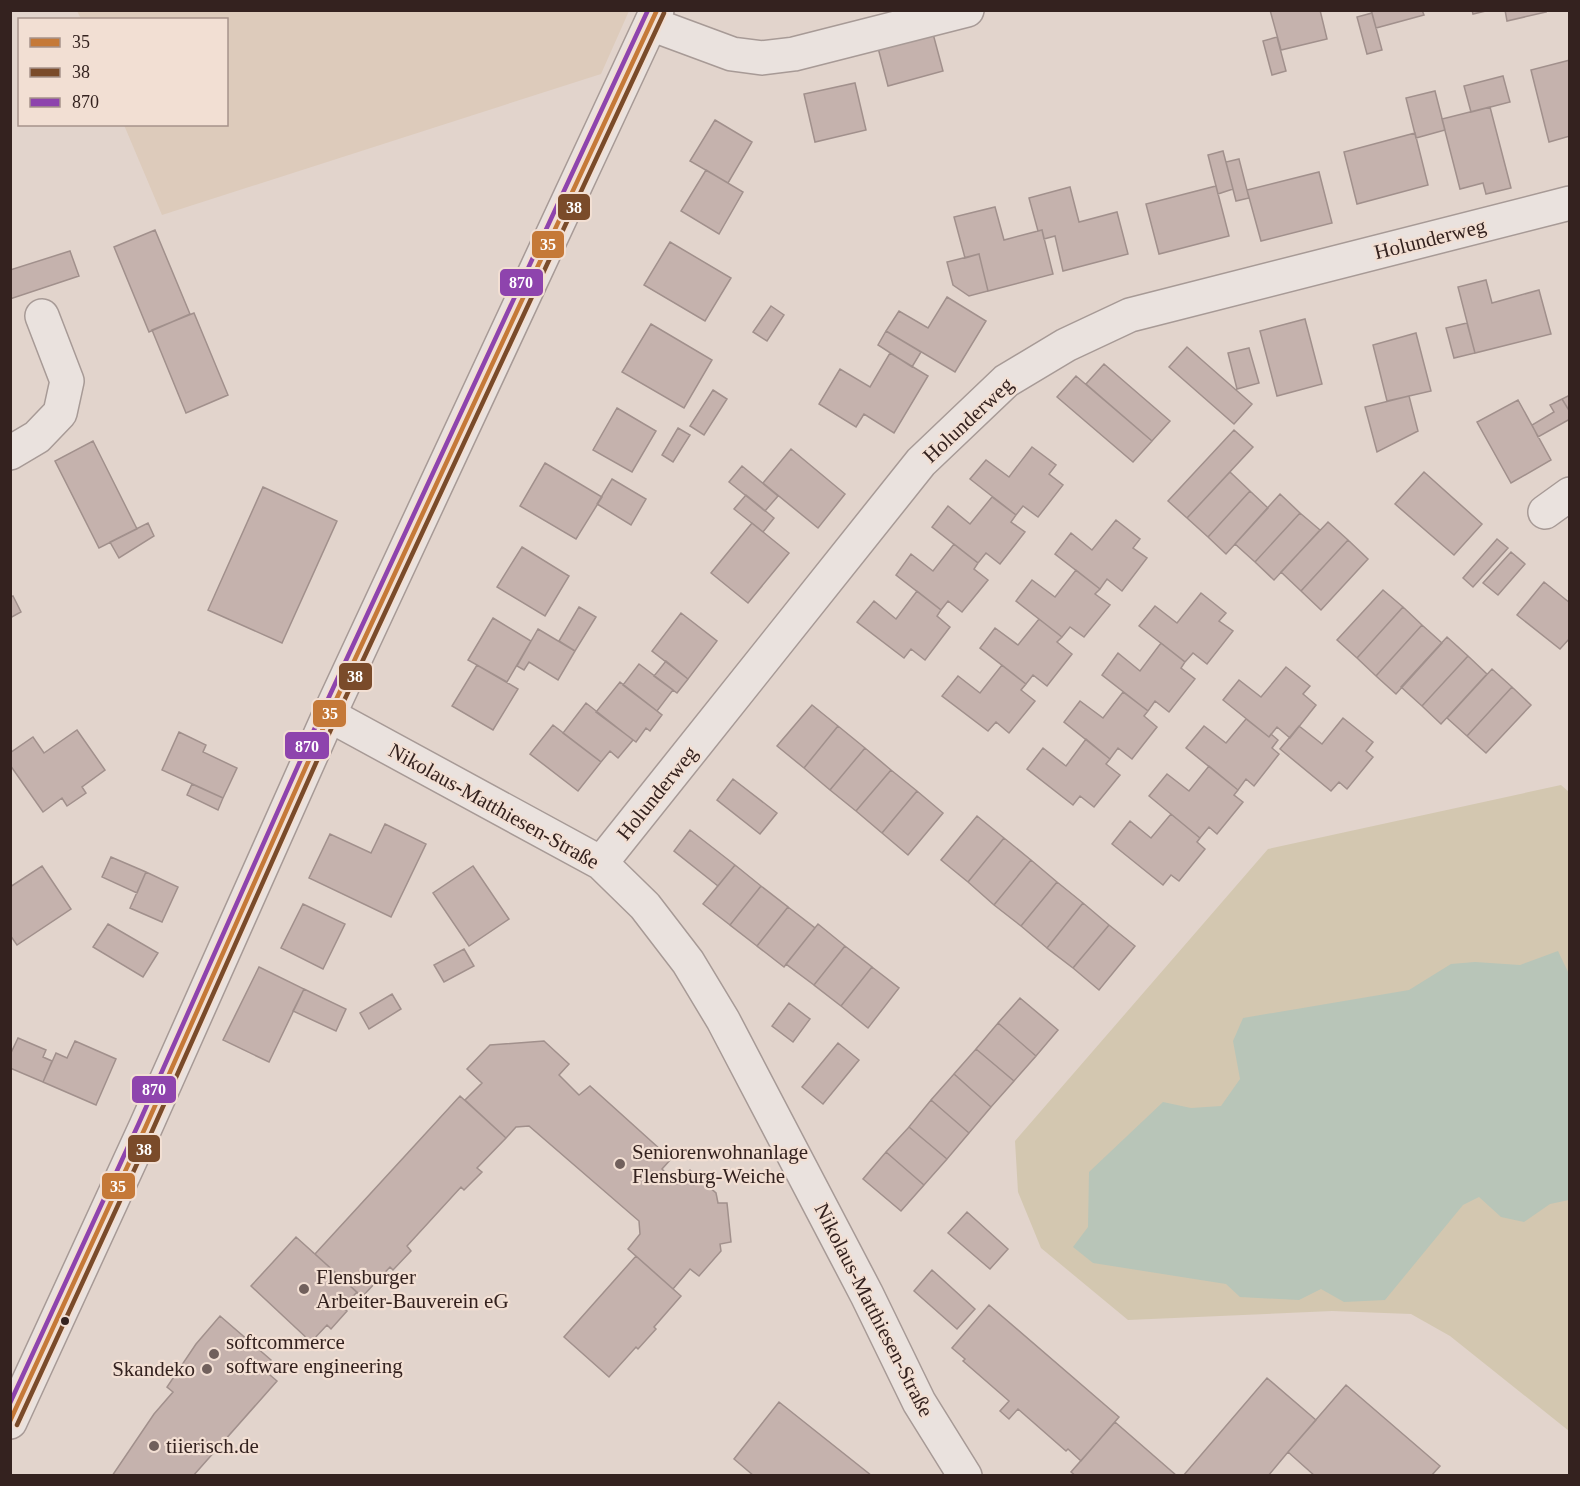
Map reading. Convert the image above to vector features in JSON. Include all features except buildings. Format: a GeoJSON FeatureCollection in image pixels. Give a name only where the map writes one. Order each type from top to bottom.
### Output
{"type":"FeatureCollection","features":[{"type":"Feature","properties":{"kind":"street"},"geometry":{"type":"LineString","coordinates":[[10,1422],[146,1126],[329,715],[654,17],[732,54],[762,58],[794,54],[967,10]]}},
{"type":"Feature","properties":{"kind":"street","name":"Holunderweg"},"geometry":{"type":"LineString","coordinates":[[601,863],[921,462],[1006,381],[1066,345],[1130,315],[1569,203]]}},
{"type":"Feature","properties":{"kind":"street"},"geometry":{"type":"LineString","coordinates":[[10,453],[37,437],[60,413],[68,381],[42,316]]}},
{"type":"Feature","properties":{"kind":"street","name":"Nikolaus-Matthiesen-Straße"},"geometry":{"type":"LineString","coordinates":[[329,715],[601,863],[645,906],[688,962],[723,1020],[919,1402],[965,1476]]}},
{"type":"Feature","properties":{"kind":"shaded area"},"geometry":{"type":"Polygon","coordinates":[[[77,11],[629,11],[601,74],[162,215],[124,126],[228,126],[228,18],[80,18],[77,11]]]}},
{"type":"Feature","properties":{"kind":"shaded area"},"geometry":{"type":"Polygon","coordinates":[[[1561,785],[1569,792],[1569,1431],[1450,1336],[1411,1314],[1332,1311],[1128,1320],[1041,1248],[1018,1192],[1015,1141],[1268,849],[1561,785]]]}},
{"type":"Feature","properties":{"kind":"shaded area"},"geometry":{"type":"Polygon","coordinates":[[[1558,951],[1570,976],[1569,1200],[1550,1204],[1524,1222],[1501,1217],[1479,1197],[1463,1205],[1385,1300],[1344,1302],[1321,1289],[1299,1300],[1240,1297],[1226,1284],[1093,1263],[1073,1247],[1088,1227],[1089,1172],[1163,1102],[1191,1108],[1221,1106],[1240,1079],[1233,1041],[1243,1018],[1409,990],[1451,964],[1475,962],[1520,965],[1558,951]]]}},
{"type":"Feature","properties":{"kind":"transit line","name":"870"},"geometry":{"type":"LineString","coordinates":[[10,1403],[139,1123],[322,712],[648,10]]}},
{"type":"Feature","properties":{"kind":"transit line","name":"35"},"geometry":{"type":"LineString","coordinates":[[10,1421],[146,1126],[329,715],[657,10]]}},
{"type":"Feature","properties":{"kind":"transit line","name":"38"},"geometry":{"type":"LineString","coordinates":[[17,1425],[153,1129],[336,718],[664,13]]}},
{"type":"Feature","properties":{"kind":"place","name":"Seniorenwohnanlage Flensburg-Weiche"},"geometry":{"type":"Point","coordinates":[620,1164]}},
{"type":"Feature","properties":{"kind":"place","name":"Flensburger Arbeiter-Bauverein eG"},"geometry":{"type":"Point","coordinates":[304,1289]}},
{"type":"Feature","properties":{"kind":"place","name":"softcommerce software engineering"},"geometry":{"type":"Point","coordinates":[214,1354]}},
{"type":"Feature","properties":{"kind":"place","name":"Skandeko"},"geometry":{"type":"Point","coordinates":[207,1369]}},
{"type":"Feature","properties":{"kind":"place","name":"tiierisch.de"},"geometry":{"type":"Point","coordinates":[154,1446]}}]}
